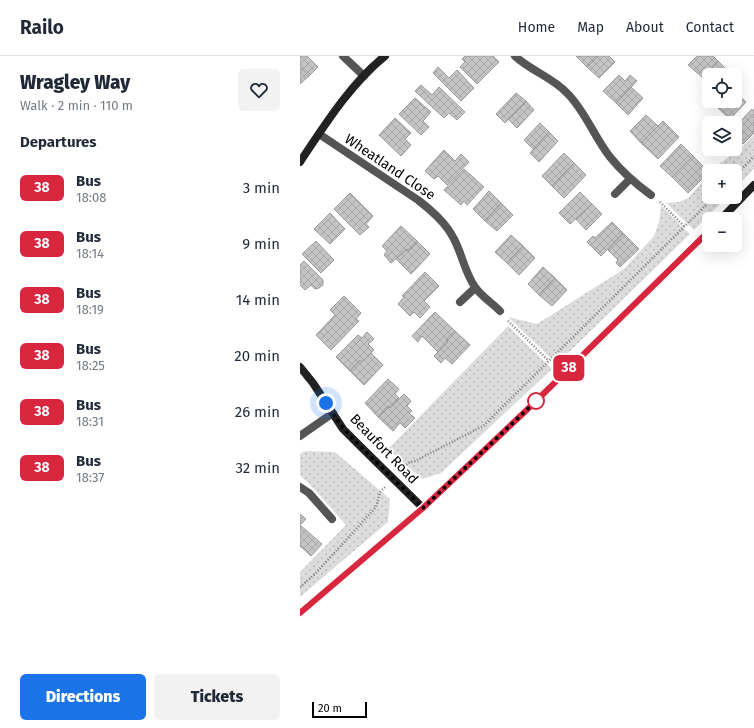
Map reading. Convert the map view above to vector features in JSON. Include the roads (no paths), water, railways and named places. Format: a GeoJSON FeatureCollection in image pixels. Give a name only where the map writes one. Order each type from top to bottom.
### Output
{"type":"FeatureCollection","features":[{"type":"Feature","properties":{"kind":"street"},"geometry":{"type":"LineString","coordinates":[[344,56],[364,76]]}},
{"type":"Feature","properties":{"kind":"street"},"geometry":{"type":"LineString","coordinates":[[300,162],[341,103],[364,76],[385,56]]}},
{"type":"Feature","properties":{"kind":"street"},"geometry":{"type":"LineString","coordinates":[[514,56],[521,62],[548,77],[566,92],[583,112],[610,158],[630,179],[651,195]]}},
{"type":"Feature","properties":{"kind":"street","name":"Wheatland Close"},"geometry":{"type":"LineString","coordinates":[[319,134],[418,200],[433,212],[444,224],[454,239],[475,288],[500,311]]}},
{"type":"Feature","properties":{"kind":"street"},"geometry":{"type":"LineString","coordinates":[[615,194],[630,179]]}},
{"type":"Feature","properties":{"kind":"street"},"geometry":{"type":"LineString","coordinates":[[728,212],[754,185]]}},
{"type":"Feature","properties":{"kind":"street"},"geometry":{"type":"LineString","coordinates":[[300,613],[423,508],[537,400],[702,238]]}},
{"type":"Feature","properties":{"kind":"street"},"geometry":{"type":"LineString","coordinates":[[460,302],[475,288]]}},
{"type":"Feature","properties":{"kind":"street","name":"Beaufort Road"},"geometry":{"type":"LineString","coordinates":[[300,368],[313,383],[343,428],[353,440],[423,508]]}},
{"type":"Feature","properties":{"kind":"street"},"geometry":{"type":"LineString","coordinates":[[300,436],[333,413]]}},
{"type":"Feature","properties":{"kind":"street"},"geometry":{"type":"LineString","coordinates":[[300,487],[309,493],[332,519]]}}]}
